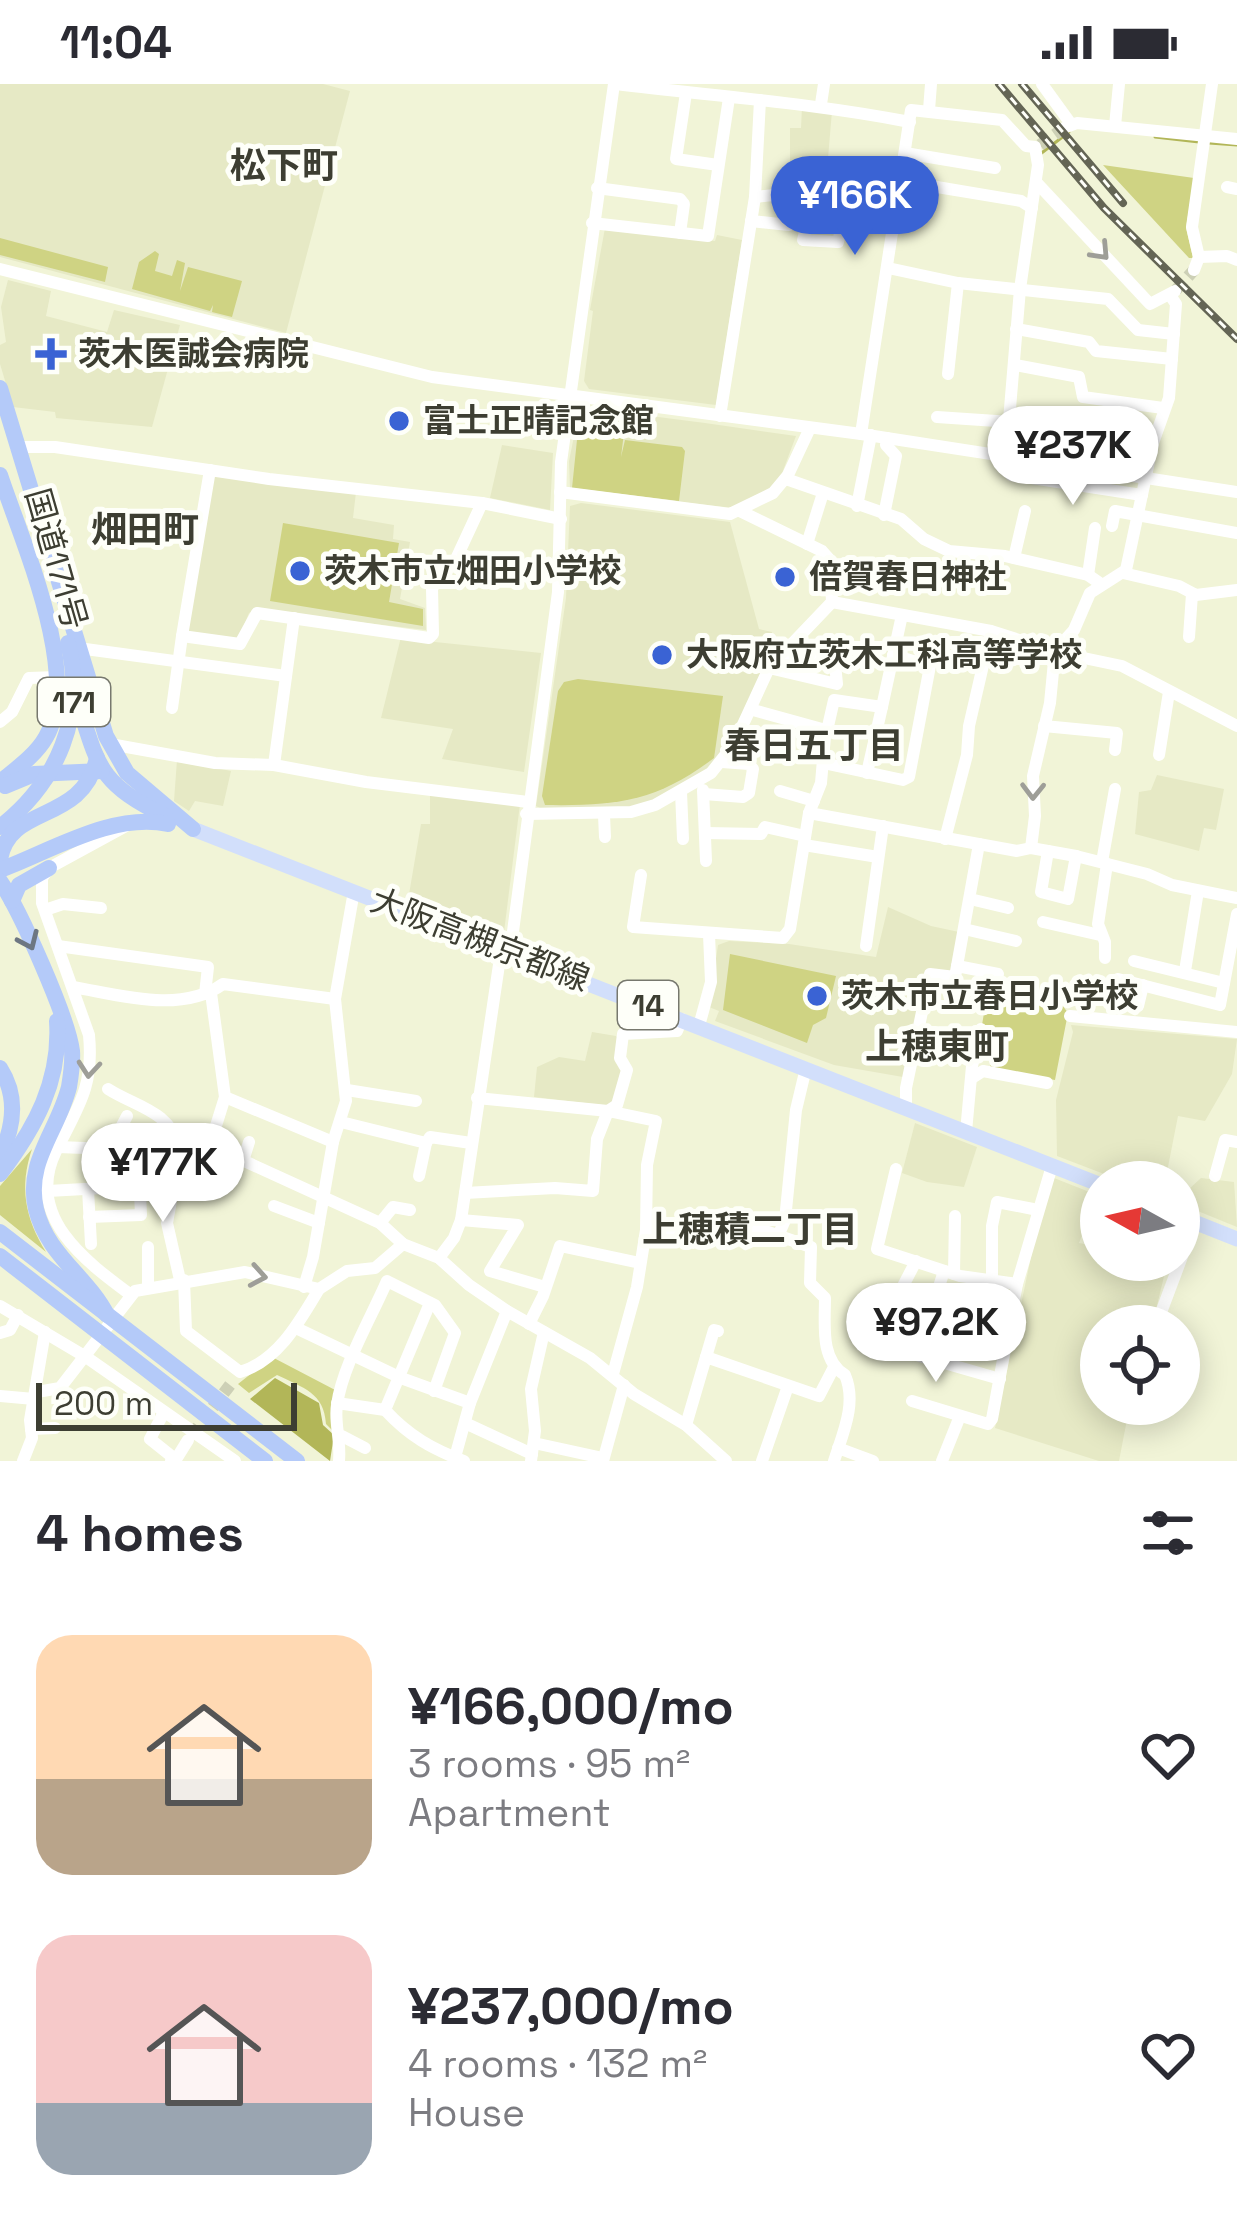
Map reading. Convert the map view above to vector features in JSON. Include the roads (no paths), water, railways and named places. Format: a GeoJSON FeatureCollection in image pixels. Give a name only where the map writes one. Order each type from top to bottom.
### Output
{"type":"FeatureCollection","features":[{"type":"Feature","properties":{"kind":"highway"},"geometry":{"type":"LineString","coordinates":[[0,388],[97,744],[94,774],[79,795],[12,832],[2,846],[5,875],[69,1038],[72,1067],[65,1100],[37,1161],[33,1191],[57,1286]]}},
{"type":"Feature","properties":{"kind":"highway","name":"国道171号"},"geometry":{"type":"LineString","coordinates":[[0,422],[39,556],[74,649],[74,705],[63,749],[19,813],[0,827]]}},
{"type":"Feature","properties":{"kind":"highway","name":"国道171号"},"geometry":{"type":"LineString","coordinates":[[0,786],[47,735],[54,718],[57,677],[45,613],[1,482]]}},
{"type":"Feature","properties":{"kind":"highway"},"geometry":{"type":"LineString","coordinates":[[45,613],[100,771],[138,802],[193,829]]}},
{"type":"Feature","properties":{"kind":"highway"},"geometry":{"type":"LineString","coordinates":[[74,649],[110,744],[127,773],[193,829]]}},
{"type":"Feature","properties":{"kind":"highway"},"geometry":{"type":"LineString","coordinates":[[0,786],[34,774],[127,773]]}},
{"type":"Feature","properties":{"kind":"highway"},"geometry":{"type":"LineString","coordinates":[[5,875],[117,825],[139,822],[193,829]]}},
{"type":"Feature","properties":{"kind":"highway"},"geometry":{"type":"LineString","coordinates":[[5,875],[19,885],[49,868]]}},
{"type":"Feature","properties":{"kind":"highway"},"geometry":{"type":"LineString","coordinates":[[0,1174],[41,1111],[55,1075],[55,1002]]}},
{"type":"Feature","properties":{"kind":"highway"},"geometry":{"type":"LineString","coordinates":[[0,1068],[9,1086],[12,1113],[0,1156]]}},
{"type":"Feature","properties":{"kind":"highway"},"geometry":{"type":"LineString","coordinates":[[0,1232],[116,1338],[265,1461]]}},
{"type":"Feature","properties":{"kind":"highway"},"geometry":{"type":"LineString","coordinates":[[0,1256],[57,1286]]}},
{"type":"Feature","properties":{"kind":"highway"},"geometry":{"type":"LineString","coordinates":[[0,1269],[57,1286],[95,1291],[116,1338],[297,1461]]}},
{"type":"Feature","properties":{"kind":"main road","name":"大阪高槻京都線"},"geometry":{"type":"LineString","coordinates":[[193,829],[1080,1177]]}},
{"type":"Feature","properties":{"kind":"main road"},"geometry":{"type":"LineString","coordinates":[[1200,1224],[1237,1239]]}},
{"type":"Feature","properties":{"kind":"street"},"geometry":{"type":"LineString","coordinates":[[439,1258],[461,1220],[483,1062],[505,949],[512,939],[558,592],[560,493],[570,397],[615,84],[821,104],[910,122]]}},
{"type":"Feature","properties":{"kind":"street"},"geometry":{"type":"LineString","coordinates":[[821,104],[824,84]]}},
{"type":"Feature","properties":{"kind":"street"},"geometry":{"type":"LineString","coordinates":[[929,110],[931,84]]}},
{"type":"Feature","properties":{"kind":"street"},"geometry":{"type":"LineString","coordinates":[[1042,84],[1054,91],[1067,126],[1115,126],[1205,140],[1237,139]]}},
{"type":"Feature","properties":{"kind":"street"},"geometry":{"type":"LineString","coordinates":[[1115,126],[1119,84]]}},
{"type":"Feature","properties":{"kind":"street"},"geometry":{"type":"LineString","coordinates":[[1212,84],[1192,227],[1196,264],[1226,256],[1237,260]]}},
{"type":"Feature","properties":{"kind":"street"},"geometry":{"type":"LineString","coordinates":[[686,93],[676,159],[718,165]]}},
{"type":"Feature","properties":{"kind":"street"},"geometry":{"type":"LineString","coordinates":[[592,223],[708,236],[729,98]]}},
{"type":"Feature","properties":{"kind":"street"},"geometry":{"type":"LineString","coordinates":[[720,416],[755,197],[760,100]]}},
{"type":"Feature","properties":{"kind":"street"},"geometry":{"type":"LineString","coordinates":[[857,506],[911,110],[1002,120],[1037,151],[1006,456]]}},
{"type":"Feature","properties":{"kind":"street"},"geometry":{"type":"LineString","coordinates":[[905,153],[995,168]]}},
{"type":"Feature","properties":{"kind":"street"},"geometry":{"type":"LineString","coordinates":[[902,181],[1021,201],[1032,208]]}},
{"type":"Feature","properties":{"kind":"street"},"geometry":{"type":"LineString","coordinates":[[1037,183],[1150,304],[1173,293],[1176,304],[1168,398],[1123,573]]}},
{"type":"Feature","properties":{"kind":"street"},"geometry":{"type":"LineString","coordinates":[[597,188],[680,199],[684,204],[680,233]]}},
{"type":"Feature","properties":{"kind":"street"},"geometry":{"type":"LineString","coordinates":[[755,197],[837,188],[846,207],[898,212]]}},
{"type":"Feature","properties":{"kind":"street"},"geometry":{"type":"LineString","coordinates":[[751,221],[789,225]]}},
{"type":"Feature","properties":{"kind":"street"},"geometry":{"type":"LineString","coordinates":[[888,268],[958,283],[1108,298],[1138,330],[1174,334]]}},
{"type":"Feature","properties":{"kind":"street"},"geometry":{"type":"LineString","coordinates":[[0,269],[432,377],[866,434],[1237,492]]}},
{"type":"Feature","properties":{"kind":"street"},"geometry":{"type":"LineString","coordinates":[[948,374],[958,283]]}},
{"type":"Feature","properties":{"kind":"street"},"geometry":{"type":"LineString","coordinates":[[1016,328],[1089,342],[1096,351],[1172,359]]}},
{"type":"Feature","properties":{"kind":"street"},"geometry":{"type":"LineString","coordinates":[[1015,365],[1079,377],[1082,413]]}},
{"type":"Feature","properties":{"kind":"street"},"geometry":{"type":"LineString","coordinates":[[1083,398],[1163,408]]}},
{"type":"Feature","properties":{"kind":"street"},"geometry":{"type":"LineString","coordinates":[[937,417],[1011,422]]}},
{"type":"Feature","properties":{"kind":"street"},"geometry":{"type":"LineString","coordinates":[[560,493],[730,514],[773,494],[786,479],[810,428]]}},
{"type":"Feature","properties":{"kind":"street"},"geometry":{"type":"LineString","coordinates":[[884,515],[896,456],[886,446],[887,437]]}},
{"type":"Feature","properties":{"kind":"street"},"geometry":{"type":"LineString","coordinates":[[16,447],[55,447],[482,503],[561,519]]}},
{"type":"Feature","properties":{"kind":"street"},"geometry":{"type":"LineString","coordinates":[[172,708],[210,470]]}},
{"type":"Feature","properties":{"kind":"street"},"geometry":{"type":"LineString","coordinates":[[1011,475],[1142,495]]}},
{"type":"Feature","properties":{"kind":"street"},"geometry":{"type":"LineString","coordinates":[[786,479],[901,519],[924,539],[949,551],[1015,558],[1088,575],[1101,584]]}},
{"type":"Feature","properties":{"kind":"street"},"geometry":{"type":"LineString","coordinates":[[807,544],[824,493]]}},
{"type":"Feature","properties":{"kind":"street"},"geometry":{"type":"LineString","coordinates":[[182,636],[240,644],[257,613],[429,638],[434,634],[432,588],[456,559],[482,503]]}},
{"type":"Feature","properties":{"kind":"street"},"geometry":{"type":"LineString","coordinates":[[110,744],[215,763],[274,765],[527,808],[604,814],[643,809],[681,792],[722,761],[753,710],[769,668],[832,602],[830,560],[740,511]]}},
{"type":"Feature","properties":{"kind":"street"},"geometry":{"type":"LineString","coordinates":[[1015,558],[1024,511]]}},
{"type":"Feature","properties":{"kind":"street"},"geometry":{"type":"LineString","coordinates":[[1112,526],[1115,512],[1237,533]]}},
{"type":"Feature","properties":{"kind":"street"},"geometry":{"type":"LineString","coordinates":[[1088,575],[1095,528]]}},
{"type":"Feature","properties":{"kind":"street"},"geometry":{"type":"LineString","coordinates":[[780,791],[812,807],[883,826],[1025,852],[1030,848],[1035,816],[1033,776],[1055,651],[1074,630],[1088,596],[1123,573],[1179,586],[1192,594],[1237,590]]}},
{"type":"Feature","properties":{"kind":"street"},"geometry":{"type":"LineString","coordinates":[[1190,637],[1192,594]]}},
{"type":"Feature","properties":{"kind":"street"},"geometry":{"type":"LineString","coordinates":[[832,602],[991,631],[1122,666],[1237,726]]}},
{"type":"Feature","properties":{"kind":"street"},"geometry":{"type":"LineString","coordinates":[[867,773],[902,615]]}},
{"type":"Feature","properties":{"kind":"street"},"geometry":{"type":"LineString","coordinates":[[274,765],[294,618]]}},
{"type":"Feature","properties":{"kind":"street"},"geometry":{"type":"LineString","coordinates":[[945,838],[991,631]]}},
{"type":"Feature","properties":{"kind":"street"},"geometry":{"type":"LineString","coordinates":[[74,649],[286,676]]}},
{"type":"Feature","properties":{"kind":"street"},"geometry":{"type":"LineString","coordinates":[[769,668],[837,684],[835,664],[784,653]]}},
{"type":"Feature","properties":{"kind":"street"},"geometry":{"type":"LineString","coordinates":[[823,763],[903,780],[909,777],[930,666],[893,655]]}},
{"type":"Feature","properties":{"kind":"street"},"geometry":{"type":"LineString","coordinates":[[0,722],[12,712],[29,678],[57,677]]}},
{"type":"Feature","properties":{"kind":"street"},"geometry":{"type":"LineString","coordinates":[[1159,754],[1169,692]]}},
{"type":"Feature","properties":{"kind":"street"},"geometry":{"type":"LineString","coordinates":[[641,875],[633,927],[783,938],[790,929],[834,700],[882,707]]}},
{"type":"Feature","properties":{"kind":"street"},"geometry":{"type":"LineString","coordinates":[[753,710],[822,729],[825,736]]}},
{"type":"Feature","properties":{"kind":"street"},"geometry":{"type":"LineString","coordinates":[[1044,726],[1117,734],[1115,750]]}},
{"type":"Feature","properties":{"kind":"street"},"geometry":{"type":"LineString","coordinates":[[704,794],[743,797],[749,793],[749,764],[722,761]]}},
{"type":"Feature","properties":{"kind":"street"},"geometry":{"type":"LineString","coordinates":[[703,778],[706,861]]}},
{"type":"Feature","properties":{"kind":"street"},"geometry":{"type":"LineString","coordinates":[[1105,958],[1106,942],[1098,924],[1115,789]]}},
{"type":"Feature","properties":{"kind":"street"},"geometry":{"type":"LineString","coordinates":[[681,792],[683,839]]}},
{"type":"Feature","properties":{"kind":"street"},"geometry":{"type":"LineString","coordinates":[[604,814],[605,837]]}},
{"type":"Feature","properties":{"kind":"street"},"geometry":{"type":"LineString","coordinates":[[131,1295],[76,1253],[61,1235],[48,1191],[48,1174],[90,1076],[89,1035],[40,887],[49,868],[139,822]]}},
{"type":"Feature","properties":{"kind":"street"},"geometry":{"type":"LineString","coordinates":[[866,946],[883,826]]}},
{"type":"Feature","properties":{"kind":"street"},"geometry":{"type":"LineString","coordinates":[[705,833],[761,834],[765,827],[878,857]]}},
{"type":"Feature","properties":{"kind":"street"},"geometry":{"type":"LineString","coordinates":[[906,1108],[930,974],[955,977],[979,844]]}},
{"type":"Feature","properties":{"kind":"street"},"geometry":{"type":"LineString","coordinates":[[1030,848],[1237,898]]}},
{"type":"Feature","properties":{"kind":"street"},"geometry":{"type":"LineString","coordinates":[[1048,851],[1041,892],[1068,899],[1076,856]]}},
{"type":"Feature","properties":{"kind":"street"},"geometry":{"type":"LineString","coordinates":[[304,1287],[347,1090],[335,999],[354,891]]}},
{"type":"Feature","properties":{"kind":"street"},"geometry":{"type":"LineString","coordinates":[[1185,971],[1198,891]]}},
{"type":"Feature","properties":{"kind":"street"},"geometry":{"type":"LineString","coordinates":[[970,898],[1008,908]]}},
{"type":"Feature","properties":{"kind":"street"},"geometry":{"type":"LineString","coordinates":[[45,910],[63,904],[101,908]]}},
{"type":"Feature","properties":{"kind":"street"},"geometry":{"type":"LineString","coordinates":[[1118,979],[1198,1004],[1220,1006],[1237,914]]}},
{"type":"Feature","properties":{"kind":"street"},"geometry":{"type":"LineString","coordinates":[[1042,922],[1100,935]]}},
{"type":"Feature","properties":{"kind":"street"},"geometry":{"type":"LineString","coordinates":[[964,929],[1016,941]]}},
{"type":"Feature","properties":{"kind":"street"},"geometry":{"type":"LineString","coordinates":[[464,1193],[593,1191],[597,1138],[608,1112],[617,1105],[627,1070],[620,1058],[623,1034],[677,1031],[690,1022],[711,982],[710,934]]}},
{"type":"Feature","properties":{"kind":"street"},"geometry":{"type":"LineString","coordinates":[[58,946],[208,967],[225,1097],[209,1148]]}},
{"type":"Feature","properties":{"kind":"street"},"geometry":{"type":"LineString","coordinates":[[1134,961],[1224,983]]}},
{"type":"Feature","properties":{"kind":"street"},"geometry":{"type":"LineString","coordinates":[[957,966],[998,974]]}},
{"type":"Feature","properties":{"kind":"street"},"geometry":{"type":"LineString","coordinates":[[73,987],[164,1001],[208,993],[223,984],[335,999]]}},
{"type":"Feature","properties":{"kind":"street"},"geometry":{"type":"LineString","coordinates":[[1119,1000],[1138,1006],[1143,986]]}},
{"type":"Feature","properties":{"kind":"street"},"geometry":{"type":"LineString","coordinates":[[1070,1016],[1237,1032]]}},
{"type":"Feature","properties":{"kind":"street"},"geometry":{"type":"LineString","coordinates":[[966,1132],[981,1029]]}},
{"type":"Feature","properties":{"kind":"street"},"geometry":{"type":"LineString","coordinates":[[778,1236],[787,1208],[796,1110],[806,1068]]}},
{"type":"Feature","properties":{"kind":"street"},"geometry":{"type":"LineString","coordinates":[[972,1078],[983,1071],[1047,1083]]}},
{"type":"Feature","properties":{"kind":"street"},"geometry":{"type":"LineString","coordinates":[[108,1090],[140,1102],[171,1126],[180,1146],[167,1215],[182,1280],[186,1331],[240,1372]]}},
{"type":"Feature","properties":{"kind":"street"},"geometry":{"type":"LineString","coordinates":[[347,1090],[416,1100]]}},
{"type":"Feature","properties":{"kind":"street"},"geometry":{"type":"LineString","coordinates":[[225,1097],[333,1142]]}},
{"type":"Feature","properties":{"kind":"street"},"geometry":{"type":"LineString","coordinates":[[477,1098],[656,1120],[647,1165],[646,1230],[613,1374]]}},
{"type":"Feature","properties":{"kind":"street"},"geometry":{"type":"LineString","coordinates":[[109,1150],[127,1116]]}},
{"type":"Feature","properties":{"kind":"street"},"geometry":{"type":"LineString","coordinates":[[340,1122],[426,1143]]}},
{"type":"Feature","properties":{"kind":"street"},"geometry":{"type":"LineString","coordinates":[[418,1176],[430,1137],[471,1143]]}},
{"type":"Feature","properties":{"kind":"street"},"geometry":{"type":"LineString","coordinates":[[243,1161],[249,1142]]}},
{"type":"Feature","properties":{"kind":"street"},"geometry":{"type":"LineString","coordinates":[[1215,1176],[1221,1144],[1237,1142]]}},
{"type":"Feature","properties":{"kind":"street"},"geometry":{"type":"LineString","coordinates":[[58,1147],[209,1148],[380,1222],[403,1244],[439,1258],[507,1311],[613,1374],[686,1425],[726,1461]]}},
{"type":"Feature","properties":{"kind":"street"},"geometry":{"type":"LineString","coordinates":[[89,1217],[141,1215],[138,1148]]}},
{"type":"Feature","properties":{"kind":"street"},"geometry":{"type":"LineString","coordinates":[[911,1401],[988,1424],[992,1419],[1017,1285],[1052,1166]]}},
{"type":"Feature","properties":{"kind":"street"},"geometry":{"type":"LineString","coordinates":[[896,1169],[877,1250],[949,1272],[1017,1285]]}},
{"type":"Feature","properties":{"kind":"street"},"geometry":{"type":"LineString","coordinates":[[48,1191],[139,1186]]}},
{"type":"Feature","properties":{"kind":"street"},"geometry":{"type":"LineString","coordinates":[[88,1189],[92,1244]]}},
{"type":"Feature","properties":{"kind":"street"},"geometry":{"type":"LineString","coordinates":[[992,1280],[997,1202],[1038,1210]]}},
{"type":"Feature","properties":{"kind":"street"},"geometry":{"type":"LineString","coordinates":[[274,1206],[319,1222]]}},
{"type":"Feature","properties":{"kind":"street"},"geometry":{"type":"LineString","coordinates":[[380,1222],[393,1207],[410,1210]]}},
{"type":"Feature","properties":{"kind":"street"},"geometry":{"type":"LineString","coordinates":[[917,1354],[949,1272],[955,1216]]}},
{"type":"Feature","properties":{"kind":"street"},"geometry":{"type":"LineString","coordinates":[[461,1220],[518,1225],[490,1271],[545,1286]]}},
{"type":"Feature","properties":{"kind":"street"},"geometry":{"type":"LineString","coordinates":[[646,1230],[733,1227],[778,1236],[813,1251],[810,1283],[825,1298],[832,1369],[819,1396],[706,1358]]}},
{"type":"Feature","properties":{"kind":"street"},"geometry":{"type":"LineString","coordinates":[[230,1385],[296,1328],[319,1289],[346,1271],[375,1268],[403,1244]]}},
{"type":"Feature","properties":{"kind":"street"},"geometry":{"type":"LineString","coordinates":[[529,1324],[560,1246],[640,1263]]}},
{"type":"Feature","properties":{"kind":"street"},"geometry":{"type":"LineString","coordinates":[[148,1247],[148,1287]]}},
{"type":"Feature","properties":{"kind":"street"},"geometry":{"type":"LineString","coordinates":[[916,1261],[902,1288],[885,1346],[1000,1379]]}},
{"type":"Feature","properties":{"kind":"street"},"geometry":{"type":"LineString","coordinates":[[6,1412],[4,1396],[36,1396],[60,1388],[131,1295],[148,1287],[245,1272],[319,1289]]}},
{"type":"Feature","properties":{"kind":"street"},"geometry":{"type":"LineString","coordinates":[[339,1461],[342,1436],[335,1418],[337,1403],[387,1281],[430,1303],[445,1316],[456,1337],[434,1391]]}},
{"type":"Feature","properties":{"kind":"street"},"geometry":{"type":"LineString","coordinates":[[385,1410],[430,1303]]}},
{"type":"Feature","properties":{"kind":"street"},"geometry":{"type":"LineString","coordinates":[[0,1306],[86,1357],[235,1461]]}},
{"type":"Feature","properties":{"kind":"street"},"geometry":{"type":"LineString","coordinates":[[337,1403],[385,1410],[409,1436],[458,1460],[470,1403],[507,1311]]}},
{"type":"Feature","properties":{"kind":"street"},"geometry":{"type":"LineString","coordinates":[[0,1333],[10,1330],[18,1316]]}},
{"type":"Feature","properties":{"kind":"street"},"geometry":{"type":"LineString","coordinates":[[296,1328],[400,1378],[470,1403]]}},
{"type":"Feature","properties":{"kind":"street"},"geometry":{"type":"LineString","coordinates":[[686,1425],[714,1330],[718,1331]]}},
{"type":"Feature","properties":{"kind":"street"},"geometry":{"type":"LineString","coordinates":[[23,1461],[32,1438],[45,1332]]}},
{"type":"Feature","properties":{"kind":"street"},"geometry":{"type":"LineString","coordinates":[[533,1453],[530,1389],[544,1332]]}},
{"type":"Feature","properties":{"kind":"street"},"geometry":{"type":"LineString","coordinates":[[832,1369],[844,1375],[850,1393],[836,1454],[873,1461]]}},
{"type":"Feature","properties":{"kind":"street"},"geometry":{"type":"LineString","coordinates":[[465,1423],[533,1453],[603,1460],[624,1385]]}},
{"type":"Feature","properties":{"kind":"street"},"geometry":{"type":"LineString","coordinates":[[762,1461],[788,1386]]}},
{"type":"Feature","properties":{"kind":"street"},"geometry":{"type":"LineString","coordinates":[[164,1412],[150,1439],[174,1460],[188,1440]]}},
{"type":"Feature","properties":{"kind":"street"},"geometry":{"type":"LineString","coordinates":[[942,1461],[960,1416]]}},
{"type":"Feature","properties":{"kind":"street"},"geometry":{"type":"LineString","coordinates":[[31,1429],[55,1428]]}},
{"type":"Feature","properties":{"kind":"street"},"geometry":{"type":"LineString","coordinates":[[342,1436],[365,1448]]}},
{"type":"Feature","properties":{"kind":"waterway"},"geometry":{"type":"LineString","coordinates":[[1039,155],[1069,132]]}},
{"type":"Feature","properties":{"kind":"waterway"},"geometry":{"type":"LineString","coordinates":[[1155,137],[1199,142]]}},
{"type":"Feature","properties":{"kind":"waterway"},"geometry":{"type":"LineString","coordinates":[[1209,143],[1237,145]]}},
{"type":"Feature","properties":{"kind":"tunnel"},"geometry":{"type":"LineString","coordinates":[[1040,145],[1064,128]]}},
{"type":"Feature","properties":{"kind":"tunnel"},"geometry":{"type":"LineString","coordinates":[[1176,290],[1194,270]]}},
{"type":"Feature","properties":{"kind":"tunnel"},"geometry":{"type":"LineString","coordinates":[[191,1436],[230,1385]]}},
{"type":"Feature","properties":{"kind":"railway"},"geometry":{"type":"LineString","coordinates":[[999,84],[1104,208],[1237,339]]}},
{"type":"Feature","properties":{"kind":"railway"},"geometry":{"type":"LineString","coordinates":[[1022,84],[1123,203]]}},
{"type":"Feature","properties":{"kind":"place","name":"茨木医誠会病院"},"geometry":{"type":"Point","coordinates":[51,354]}},
{"type":"Feature","properties":{"kind":"place","name":"富士正晴記念館"},"geometry":{"type":"Point","coordinates":[399,421]}},
{"type":"Feature","properties":{"kind":"place","name":"茨木市立畑田小学校"},"geometry":{"type":"Point","coordinates":[300,571]}},
{"type":"Feature","properties":{"kind":"place","name":"倍賀春日神社"},"geometry":{"type":"Point","coordinates":[785,577]}},
{"type":"Feature","properties":{"kind":"place","name":"大阪府立茨木工科高等学校"},"geometry":{"type":"Point","coordinates":[662,655]}},
{"type":"Feature","properties":{"kind":"place","name":"茨木市立春日小学校"},"geometry":{"type":"Point","coordinates":[817,996]}},
{"type":"Feature","properties":{"kind":"district","name":"松下町"},"geometry":{"type":"Point","coordinates":[284,166]}},
{"type":"Feature","properties":{"kind":"district","name":"畑田町"},"geometry":{"type":"Point","coordinates":[145,530]}},
{"type":"Feature","properties":{"kind":"district","name":"春日五丁目"},"geometry":{"type":"Point","coordinates":[814,746]}},
{"type":"Feature","properties":{"kind":"district","name":"上穂東町"},"geometry":{"type":"Point","coordinates":[937,1047]}},
{"type":"Feature","properties":{"kind":"district","name":"上穂積二丁目"},"geometry":{"type":"Point","coordinates":[750,1230]}}]}
